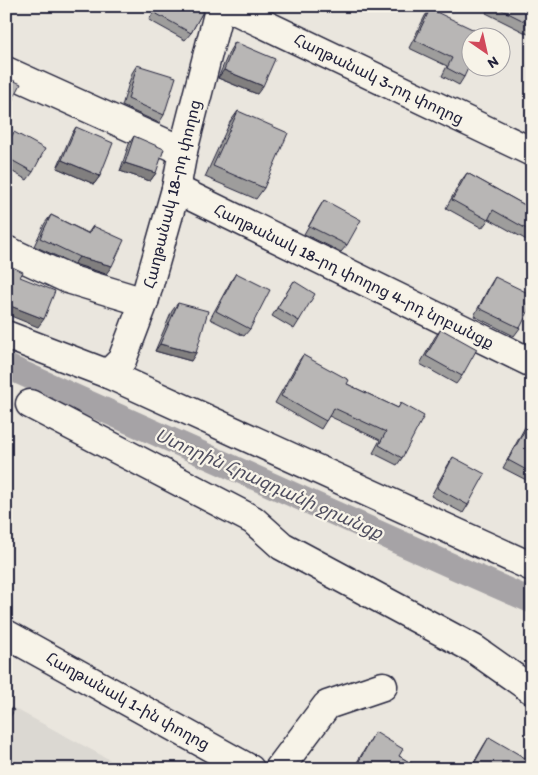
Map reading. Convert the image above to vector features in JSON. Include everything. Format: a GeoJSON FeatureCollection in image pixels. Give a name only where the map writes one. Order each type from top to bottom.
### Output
{"type":"FeatureCollection","features":[{"type":"Feature","properties":{"kind":"street","name":"Հաղթանակ 18-րդ փողոց"},"geometry":{"type":"LineString","coordinates":[[108,374],[122,360],[144,302],[176,189],[220,6]]}},
{"type":"Feature","properties":{"kind":"street","name":"Հաղթանակ 3-րդ փողոց"},"geometry":{"type":"LineString","coordinates":[[226,6],[532,152]]}},
{"type":"Feature","properties":{"kind":"street"},"geometry":{"type":"LineString","coordinates":[[6,71],[184,151]]}},
{"type":"Feature","properties":{"kind":"street","name":"Հաղթանակ 18-րդ փողոց 4-րդ նրբանցք"},"geometry":{"type":"LineString","coordinates":[[176,189],[532,363]]}},
{"type":"Feature","properties":{"kind":"street"},"geometry":{"type":"LineString","coordinates":[[6,250],[68,279],[144,302]]}},
{"type":"Feature","properties":{"kind":"street"},"geometry":{"type":"LineString","coordinates":[[6,335],[108,374],[532,567]]}},
{"type":"Feature","properties":{"kind":"street"},"geometry":{"type":"LineString","coordinates":[[30,404],[253,520],[282,546],[474,649],[532,690]]}},
{"type":"Feature","properties":{"kind":"street","name":"Հաղթանակ 1-ին փողոց"},"geometry":{"type":"LineString","coordinates":[[6,634],[250,769]]}},
{"type":"Feature","properties":{"kind":"street"},"geometry":{"type":"LineString","coordinates":[[279,769],[327,705],[383,686]]}},
{"type":"Feature","properties":{"kind":"shaded area"},"geometry":{"type":"Polygon","coordinates":[[[6,704],[127,769],[6,769],[6,704]]]}},
{"type":"Feature","properties":{"kind":"building"},"geometry":{"type":"Polygon","coordinates":[[[158,6],[206,6],[191,33],[155,13],[158,6]]]}},
{"type":"Feature","properties":{"kind":"building"},"geometry":{"type":"Polygon","coordinates":[[[494,6],[532,6],[532,25],[494,6]]]}},
{"type":"Feature","properties":{"kind":"building"},"geometry":{"type":"Polygon","coordinates":[[[430,9],[470,28],[460,28],[460,75],[447,68],[452,58],[415,40],[430,9]]]}},
{"type":"Feature","properties":{"kind":"building"},"geometry":{"type":"Polygon","coordinates":[[[235,42],[275,59],[263,86],[224,70],[235,42]]]}},
{"type":"Feature","properties":{"kind":"building"},"geometry":{"type":"Polygon","coordinates":[[[137,65],[176,77],[164,115],[128,99],[137,65]]]}},
{"type":"Feature","properties":{"kind":"building"},"geometry":{"type":"Polygon","coordinates":[[[6,77],[21,84],[8,109],[6,109],[6,77]]]}},
{"type":"Feature","properties":{"kind":"building"},"geometry":{"type":"Polygon","coordinates":[[[238,111],[288,133],[264,188],[213,166],[238,111]]]}},
{"type":"Feature","properties":{"kind":"building"},"geometry":{"type":"Polygon","coordinates":[[[76,127],[113,143],[100,176],[62,160],[76,127]]]}},
{"type":"Feature","properties":{"kind":"building"},"geometry":{"type":"Polygon","coordinates":[[[14,132],[45,149],[33,172],[6,157],[6,147],[14,132]]]}},
{"type":"Feature","properties":{"kind":"building"},"geometry":{"type":"Polygon","coordinates":[[[134,136],[164,149],[156,173],[125,163],[134,136]]]}},
{"type":"Feature","properties":{"kind":"building"},"geometry":{"type":"Polygon","coordinates":[[[467,173],[532,209],[532,232],[493,210],[488,220],[452,200],[467,173]]]}},
{"type":"Feature","properties":{"kind":"building"},"geometry":{"type":"Polygon","coordinates":[[[324,200],[361,220],[347,245],[309,226],[324,200]]]}},
{"type":"Feature","properties":{"kind":"building"},"geometry":{"type":"Polygon","coordinates":[[[51,215],[89,234],[93,226],[124,240],[112,266],[79,257],[40,238],[51,215]]]}},
{"type":"Feature","properties":{"kind":"building"},"geometry":{"type":"Polygon","coordinates":[[[6,264],[23,272],[20,277],[55,291],[44,319],[8,305],[6,306],[6,264]]]}},
{"type":"Feature","properties":{"kind":"building"},"geometry":{"type":"Polygon","coordinates":[[[236,273],[270,290],[250,329],[216,311],[236,273]]]}},
{"type":"Feature","properties":{"kind":"building"},"geometry":{"type":"Polygon","coordinates":[[[495,277],[532,295],[532,304],[520,328],[479,308],[495,277]]]}},
{"type":"Feature","properties":{"kind":"building"},"geometry":{"type":"Polygon","coordinates":[[[294,281],[315,294],[299,321],[277,308],[294,281]]]}},
{"type":"Feature","properties":{"kind":"building"},"geometry":{"type":"Polygon","coordinates":[[[178,303],[208,311],[196,353],[160,344],[178,303]]]}},
{"type":"Feature","properties":{"kind":"building"},"geometry":{"type":"Polygon","coordinates":[[[441,329],[477,349],[462,376],[426,356],[441,329]]]}},
{"type":"Feature","properties":{"kind":"building"},"geometry":{"type":"Polygon","coordinates":[[[303,355],[349,380],[347,384],[398,408],[401,403],[424,416],[402,458],[379,445],[386,432],[334,408],[326,421],[281,396],[303,355]]]}},
{"type":"Feature","properties":{"kind":"building"},"geometry":{"type":"Polygon","coordinates":[[[532,420],[532,473],[508,460],[532,420]]]}},
{"type":"Feature","properties":{"kind":"building"},"geometry":{"type":"Polygon","coordinates":[[[453,457],[485,474],[468,505],[437,488],[453,457]]]}},
{"type":"Feature","properties":{"kind":"building"},"geometry":{"type":"Polygon","coordinates":[[[6,706],[14,710],[6,725],[6,706]]]}},
{"type":"Feature","properties":{"kind":"building"},"geometry":{"type":"Polygon","coordinates":[[[375,732],[403,749],[399,756],[421,769],[372,769],[359,761],[375,732]]]}},
{"type":"Feature","properties":{"kind":"building"},"geometry":{"type":"Polygon","coordinates":[[[489,737],[532,762],[532,769],[471,769],[489,737]]]}},
{"type":"Feature","properties":{"kind":"waterway","name":"Ստորին Հրազդանի ջրանցք"},"geometry":{"type":"LineString","coordinates":[[6,366],[532,601]]}}]}
